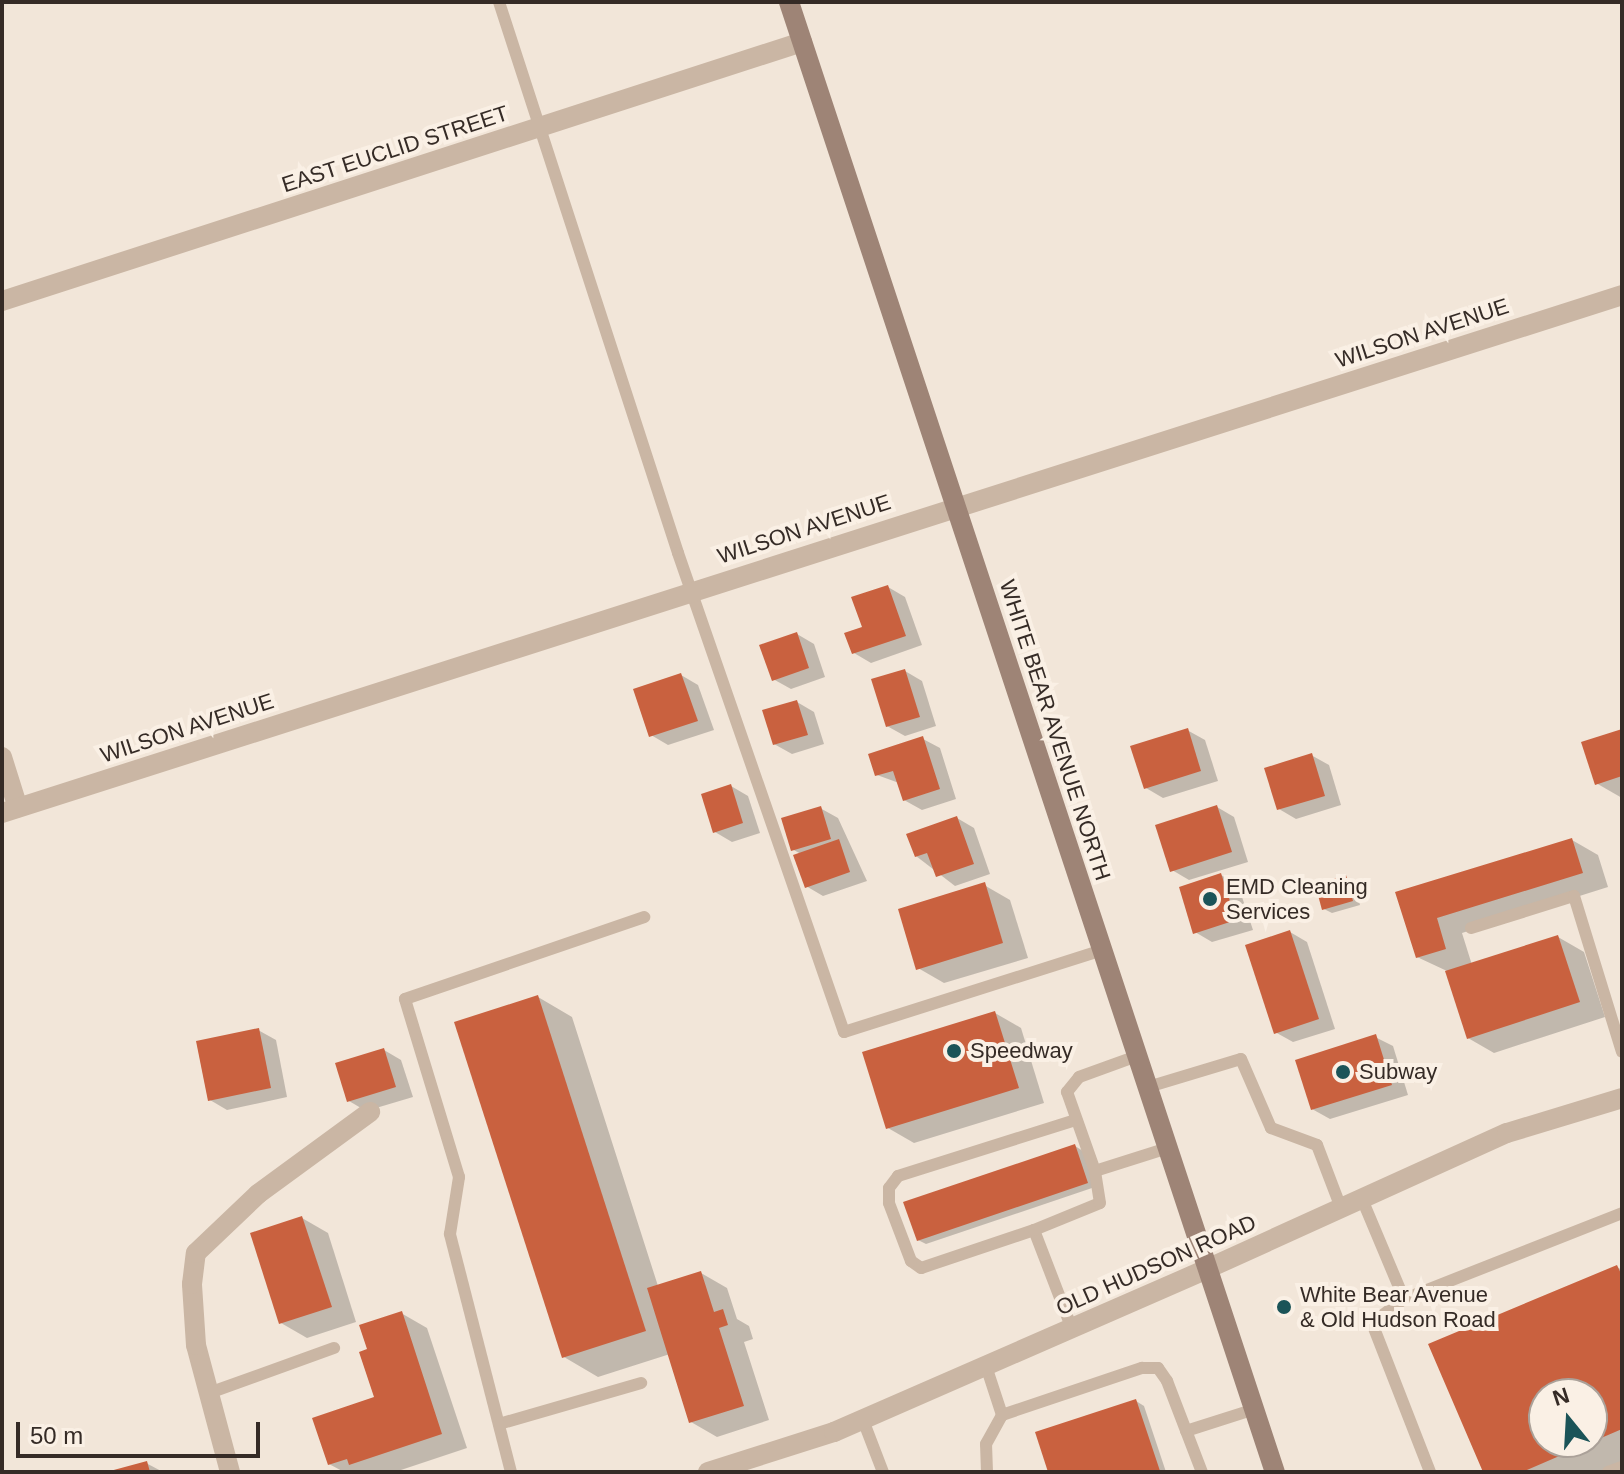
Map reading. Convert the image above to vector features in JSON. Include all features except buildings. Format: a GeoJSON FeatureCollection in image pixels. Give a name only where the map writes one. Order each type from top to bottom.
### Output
{"type":"FeatureCollection","features":[{"type":"Feature","properties":{"kind":"main road","name":"WHITE BEAR AVENUE NORTH"},"geometry":{"type":"LineString","coordinates":[[789,2],[1275,1472]]}},
{"type":"Feature","properties":{"kind":"street","name":"EAST EUCLID STREET"},"geometry":{"type":"LineString","coordinates":[[2,301],[802,42]]}},
{"type":"Feature","properties":{"kind":"street","name":"WILSON AVENUE"},"geometry":{"type":"LineString","coordinates":[[10,810],[1622,295]]}},
{"type":"Feature","properties":{"kind":"street"},"geometry":{"type":"LineString","coordinates":[[2,757],[10,810]]}},
{"type":"Feature","properties":{"kind":"street","name":"OLD HUDSON ROAD"},"geometry":{"type":"LineString","coordinates":[[708,1472],[863,1420],[1507,1133],[1622,1098]]}},
{"type":"Feature","properties":{"kind":"street"},"geometry":{"type":"LineString","coordinates":[[230,1472],[196,1345],[192,1284],[196,1253],[258,1194],[370,1112]]}},
{"type":"Feature","properties":{"kind":"lane"},"geometry":{"type":"LineString","coordinates":[[499,2],[844,1032],[1103,950]]}},
{"type":"Feature","properties":{"kind":"lane"},"geometry":{"type":"LineString","coordinates":[[1471,928],[1574,896],[1622,1052]]}},
{"type":"Feature","properties":{"kind":"lane"},"geometry":{"type":"LineString","coordinates":[[511,1472],[450,1234],[459,1177],[405,999],[644,917]]}},
{"type":"Feature","properties":{"kind":"lane"},"geometry":{"type":"LineString","coordinates":[[1076,1120],[898,1176],[889,1188],[911,1261],[921,1268],[1096,1209],[1102,1196],[1067,1092],[1070,1083],[1137,1056]]}},
{"type":"Feature","properties":{"kind":"lane"},"geometry":{"type":"LineString","coordinates":[[1148,1087],[1241,1059],[1271,1128],[1317,1145],[1341,1208]]}},
{"type":"Feature","properties":{"kind":"lane"},"geometry":{"type":"LineString","coordinates":[[1095,1171],[1168,1148]]}},
{"type":"Feature","properties":{"kind":"lane"},"geometry":{"type":"LineString","coordinates":[[1362,1199],[1404,1299]]}},
{"type":"Feature","properties":{"kind":"lane"},"geometry":{"type":"LineString","coordinates":[[1430,1472],[1372,1323],[1404,1299],[1622,1213]]}},
{"type":"Feature","properties":{"kind":"lane"},"geometry":{"type":"LineString","coordinates":[[1034,1230],[1072,1329]]}},
{"type":"Feature","properties":{"kind":"lane"},"geometry":{"type":"LineString","coordinates":[[209,1393],[334,1348]]}},
{"type":"Feature","properties":{"kind":"lane"},"geometry":{"type":"LineString","coordinates":[[986,1366],[1002,1415]]}},
{"type":"Feature","properties":{"kind":"lane"},"geometry":{"type":"LineString","coordinates":[[987,1472],[986,1444],[1002,1415],[1142,1368],[1158,1368],[1201,1472]]}},
{"type":"Feature","properties":{"kind":"lane"},"geometry":{"type":"LineString","coordinates":[[499,1424],[641,1383]]}},
{"type":"Feature","properties":{"kind":"lane"},"geometry":{"type":"LineString","coordinates":[[1186,1431],[1255,1409]]}},
{"type":"Feature","properties":{"kind":"lane"},"geometry":{"type":"LineString","coordinates":[[863,1420],[883,1472]]}},
{"type":"Feature","properties":{"kind":"lane"},"geometry":{"type":"LineString","coordinates":[[1608,1472],[1622,1467]]}},
{"type":"Feature","properties":{"kind":"place","name":"EMD Cleaning Services"},"geometry":{"type":"Point","coordinates":[1210,899]}},
{"type":"Feature","properties":{"kind":"place","name":"Speedway"},"geometry":{"type":"Point","coordinates":[954,1051]}},
{"type":"Feature","properties":{"kind":"place","name":"Subway"},"geometry":{"type":"Point","coordinates":[1343,1072]}},
{"type":"Feature","properties":{"kind":"place","name":"White Bear Avenue & Old Hudson Road"},"geometry":{"type":"Point","coordinates":[1284,1307]}}]}
